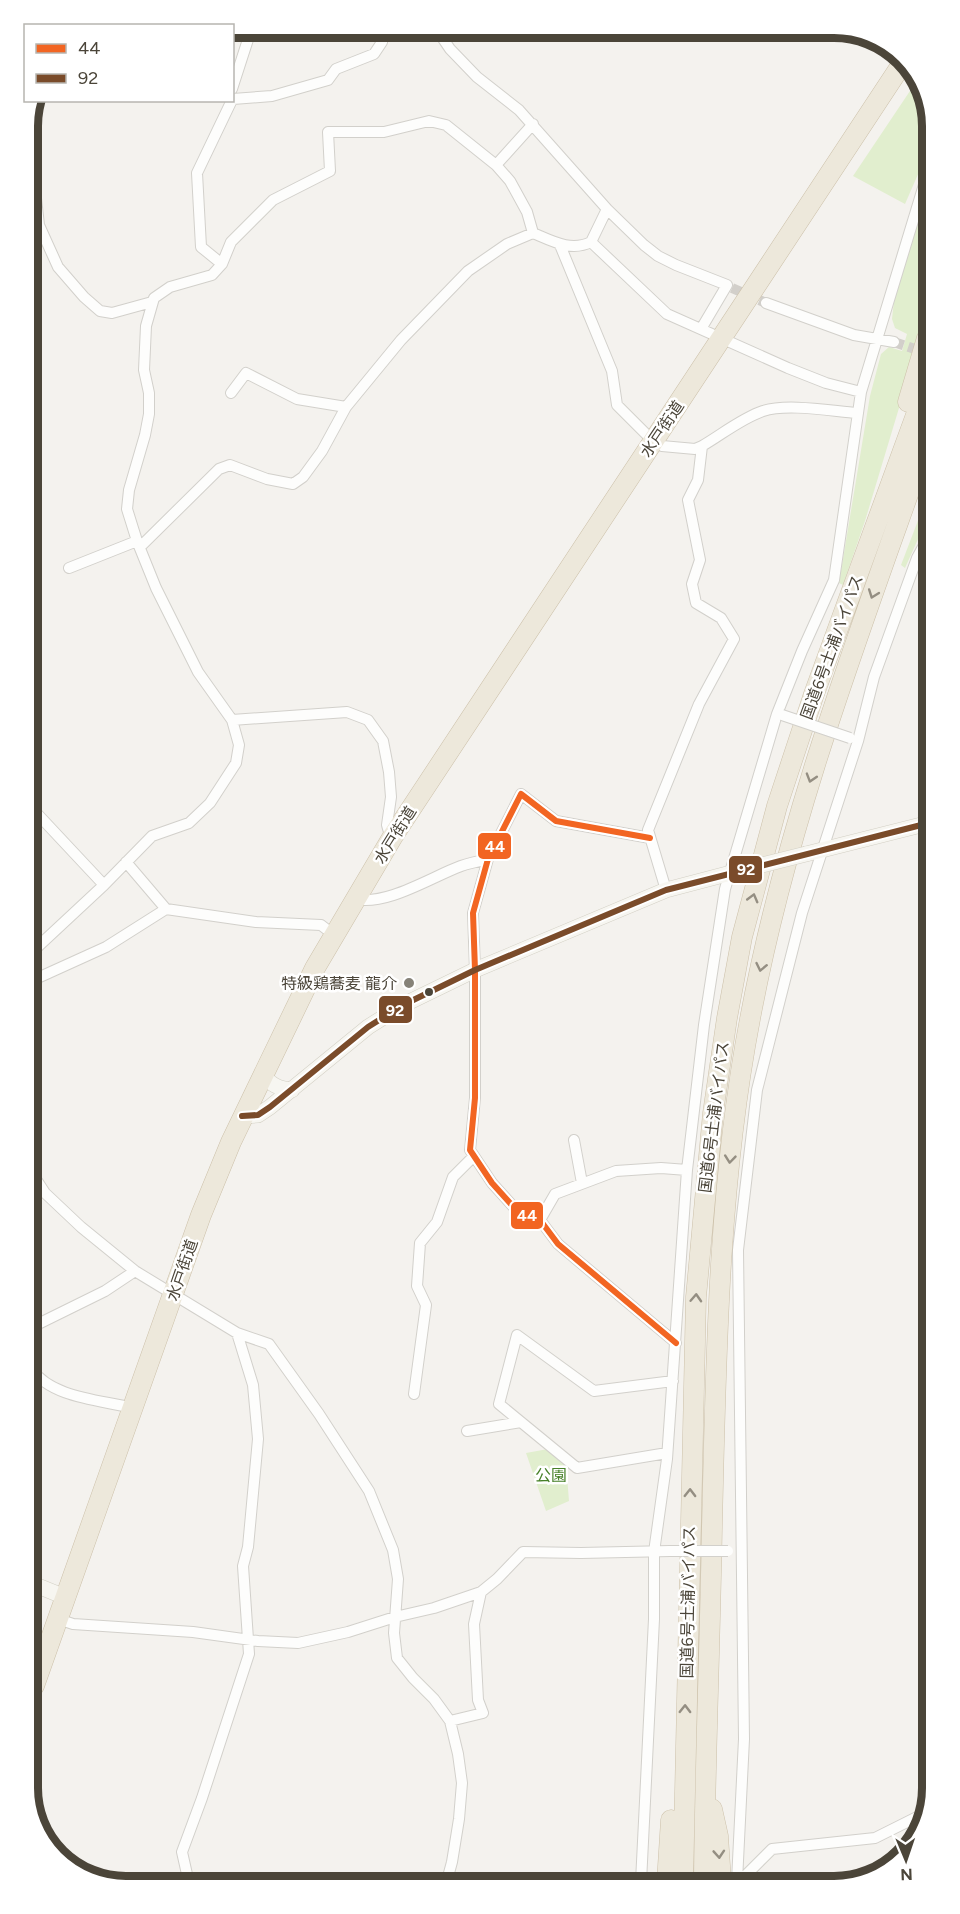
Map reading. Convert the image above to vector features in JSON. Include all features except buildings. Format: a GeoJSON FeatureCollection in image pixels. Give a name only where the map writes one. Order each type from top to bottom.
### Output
{"type":"FeatureCollection","features":[{"type":"Feature","properties":{"kind":"highway","name":"水戸街道"},"geometry":{"type":"LineString","coordinates":[[38,1675],[201,1215],[242,1116],[305,987],[393,836],[900,67]]}},
{"type":"Feature","properties":{"kind":"highway"},"geometry":{"type":"LineString","coordinates":[[858,574],[922,355]]}},
{"type":"Feature","properties":{"kind":"highway","name":"国道6号土浦バイパス"},"geometry":{"type":"LineString","coordinates":[[683,1876],[696,1297],[713,1113],[727,1018],[742,937],[777,806],[814,694],[922,399]]}},
{"type":"Feature","properties":{"kind":"highway","name":"国道6号土浦バイパス"},"geometry":{"type":"LineString","coordinates":[[704,1876],[715,1403],[725,1207],[735,1114],[749,1021],[766,943],[800,813],[836,699],[922,455]]}},
{"type":"Feature","properties":{"kind":"highway"},"geometry":{"type":"LineString","coordinates":[[892,538],[912,509],[922,483]]}},
{"type":"Feature","properties":{"kind":"highway"},"geometry":{"type":"LineString","coordinates":[[667,1876],[671,1820],[684,1768]]}},
{"type":"Feature","properties":{"kind":"highway"},"geometry":{"type":"LineString","coordinates":[[707,1786],[718,1836],[721,1876]]}},
{"type":"Feature","properties":{"kind":"street"},"geometry":{"type":"LineString","coordinates":[[234,86],[249,38]]}},
{"type":"Feature","properties":{"kind":"street"},"geometry":{"type":"LineString","coordinates":[[234,100],[272,96],[328,80],[336,69],[374,54],[383,38]]}},
{"type":"Feature","properties":{"kind":"street"},"geometry":{"type":"LineString","coordinates":[[442,38],[477,77],[533,124],[607,209],[644,245],[658,256],[730,286],[701,329]]}},
{"type":"Feature","properties":{"kind":"street"},"geometry":{"type":"LineString","coordinates":[[222,264],[201,247],[197,173],[232,102]]}},
{"type":"Feature","properties":{"kind":"street"},"geometry":{"type":"LineString","coordinates":[[38,946],[152,836],[189,823],[210,803],[236,763],[239,745],[232,720],[198,672],[156,588],[127,509],[129,490],[145,435],[148,414],[149,393],[144,370],[146,327],[154,298],[170,287],[212,275],[222,264],[231,242],[273,200],[330,171],[328,132],[384,132],[429,121],[446,125],[496,165],[510,181],[527,212],[533,233]]}},
{"type":"Feature","properties":{"kind":"street"},"geometry":{"type":"LineString","coordinates":[[496,165],[533,124]]}},
{"type":"Feature","properties":{"kind":"street"},"geometry":{"type":"LineString","coordinates":[[641,1876],[654,1619],[654,1552],[667,1453],[687,1170],[704,1025],[725,889],[780,715],[834,580],[861,392],[922,192]]}},
{"type":"Feature","properties":{"kind":"street"},"geometry":{"type":"LineString","coordinates":[[69,568],[138,544],[219,469],[231,465],[267,479],[293,484],[303,477],[322,451],[346,407],[401,340],[468,271],[507,244],[533,233],[560,245],[583,246],[591,242],[607,209]]}},
{"type":"Feature","properties":{"kind":"street"},"geometry":{"type":"LineString","coordinates":[[38,216],[39,225],[58,267],[84,297],[100,311],[112,313],[152,302]]}},
{"type":"Feature","properties":{"kind":"street"},"geometry":{"type":"LineString","coordinates":[[591,242],[667,314],[798,372],[826,383],[861,392]]}},
{"type":"Feature","properties":{"kind":"street"},"geometry":{"type":"LineString","coordinates":[[560,245],[612,371],[617,405],[653,441],[662,446],[695,449],[748,418],[765,411],[783,408],[857,413]]}},
{"type":"Feature","properties":{"kind":"street"},"geometry":{"type":"LineString","coordinates":[[766,303],[854,335],[894,342]]}},
{"type":"Feature","properties":{"kind":"street"},"geometry":{"type":"LineString","coordinates":[[231,393],[246,373],[297,399],[346,407]]}},
{"type":"Feature","properties":{"kind":"street"},"geometry":{"type":"LineString","coordinates":[[666,890],[648,830],[699,704],[734,639],[721,618],[696,603],[693,584],[699,560],[688,500],[698,480],[702,446]]}},
{"type":"Feature","properties":{"kind":"street"},"geometry":{"type":"LineString","coordinates":[[739,1876],[744,1740],[744,1552],[738,1250],[757,1090],[802,913],[854,740],[874,677],[922,549]]}},
{"type":"Feature","properties":{"kind":"street"},"geometry":{"type":"LineString","coordinates":[[232,720],[347,712],[368,720],[383,741],[391,797],[387,825],[393,836]]}},
{"type":"Feature","properties":{"kind":"street"},"geometry":{"type":"LineString","coordinates":[[780,715],[854,740]]}},
{"type":"Feature","properties":{"kind":"street"},"geometry":{"type":"LineString","coordinates":[[650,838],[556,821],[521,794],[488,859],[473,913],[476,1098],[470,1150],[492,1183],[518,1212],[540,1220],[558,1244],[676,1343]]}},
{"type":"Feature","properties":{"kind":"street"},"geometry":{"type":"LineString","coordinates":[[38,815],[104,885]]}},
{"type":"Feature","properties":{"kind":"street"},"geometry":{"type":"LineString","coordinates":[[242,1116],[258,1115],[368,1027],[404,1005],[475,970],[666,890],[922,825]]}},
{"type":"Feature","properties":{"kind":"street"},"geometry":{"type":"LineString","coordinates":[[355,899],[386,897],[462,865],[488,859]]}},
{"type":"Feature","properties":{"kind":"street"},"geometry":{"type":"LineString","coordinates":[[126,862],[166,909]]}},
{"type":"Feature","properties":{"kind":"street"},"geometry":{"type":"LineString","coordinates":[[38,978],[106,947],[166,909],[256,922],[321,925],[334,935]]}},
{"type":"Feature","properties":{"kind":"street"},"geometry":{"type":"LineString","coordinates":[[263,1073],[266,1080],[274,1085],[292,1090]]}},
{"type":"Feature","properties":{"kind":"street"},"geometry":{"type":"LineString","coordinates":[[574,1140],[582,1183]]}},
{"type":"Feature","properties":{"kind":"street"},"geometry":{"type":"LineString","coordinates":[[414,1394],[426,1305],[417,1286],[420,1243],[437,1222],[453,1177],[474,1156]]}},
{"type":"Feature","properties":{"kind":"street"},"geometry":{"type":"LineString","coordinates":[[540,1220],[555,1194],[616,1171],[661,1168],[687,1170]]}},
{"type":"Feature","properties":{"kind":"street"},"geometry":{"type":"LineString","coordinates":[[38,1183],[45,1194],[81,1227],[135,1270],[237,1333],[269,1344],[319,1414],[369,1491],[393,1550],[398,1579],[394,1617],[397,1658],[434,1699],[450,1721],[458,1754],[462,1783],[459,1819],[448,1876]]}},
{"type":"Feature","properties":{"kind":"street"},"geometry":{"type":"LineString","coordinates":[[38,1323],[105,1291],[135,1270]]}},
{"type":"Feature","properties":{"kind":"street"},"geometry":{"type":"LineString","coordinates":[[187,1876],[182,1852],[249,1654],[243,1566],[248,1547],[258,1439],[254,1384],[237,1333]]}},
{"type":"Feature","properties":{"kind":"street"},"geometry":{"type":"LineString","coordinates":[[667,1453],[577,1468],[499,1404],[517,1335],[594,1391],[673,1382]]}},
{"type":"Feature","properties":{"kind":"street"},"geometry":{"type":"LineString","coordinates":[[38,1377],[74,1397],[132,1408]]}},
{"type":"Feature","properties":{"kind":"street"},"geometry":{"type":"LineString","coordinates":[[467,1431],[521,1422]]}},
{"type":"Feature","properties":{"kind":"street"},"geometry":{"type":"LineString","coordinates":[[58,1619],[73,1624],[193,1632],[249,1640],[298,1643],[348,1632],[481,1592],[523,1552],[744,1552]]}},
{"type":"Feature","properties":{"kind":"street"},"geometry":{"type":"LineString","coordinates":[[38,1586],[65,1597]]}},
{"type":"Feature","properties":{"kind":"street"},"geometry":{"type":"LineString","coordinates":[[450,1721],[483,1713],[478,1700],[474,1624],[481,1592]]}},
{"type":"Feature","properties":{"kind":"street"},"geometry":{"type":"LineString","coordinates":[[744,1876],[772,1849],[875,1838],[918,1817]]}},
{"type":"Feature","properties":{"kind":"green space"},"geometry":{"type":"Polygon","coordinates":[[[913,86],[921,109],[922,165],[905,204],[853,176],[913,86]]]}},
{"type":"Feature","properties":{"kind":"green space"},"geometry":{"type":"Polygon","coordinates":[[[922,208],[922,332],[865,521],[843,585],[839,583],[870,396],[881,354],[889,347],[902,351],[907,334],[895,328],[892,319],[894,301],[922,208]]]}},
{"type":"Feature","properties":{"kind":"green space"},"geometry":{"type":"Polygon","coordinates":[[[922,510],[922,530],[905,568],[901,565],[922,510]]]}},
{"type":"Feature","properties":{"kind":"green space","name":"公園"},"geometry":{"type":"Polygon","coordinates":[[[548,1449],[566,1464],[569,1501],[546,1511],[526,1453],[548,1449]]]}},
{"type":"Feature","properties":{"kind":"tunnel"},"geometry":{"type":"LineString","coordinates":[[732,288],[766,303]]}},
{"type":"Feature","properties":{"kind":"tunnel"},"geometry":{"type":"LineString","coordinates":[[894,342],[922,351]]}},
{"type":"Feature","properties":{"kind":"transit line","name":"44"},"geometry":{"type":"LineString","coordinates":[[650,838],[556,821],[521,794],[488,859],[473,913],[475,1098],[470,1150],[492,1183],[518,1212],[540,1220],[558,1244],[676,1343]]}},
{"type":"Feature","properties":{"kind":"transit line","name":"92"},"geometry":{"type":"LineString","coordinates":[[242,1116],[258,1115],[270,1107],[368,1027],[403,1005],[475,970],[666,890],[922,825]]}},
{"type":"Feature","properties":{"kind":"place","name":"特級鶏蕎麦 龍介"},"geometry":{"type":"Point","coordinates":[409,983]}}]}
